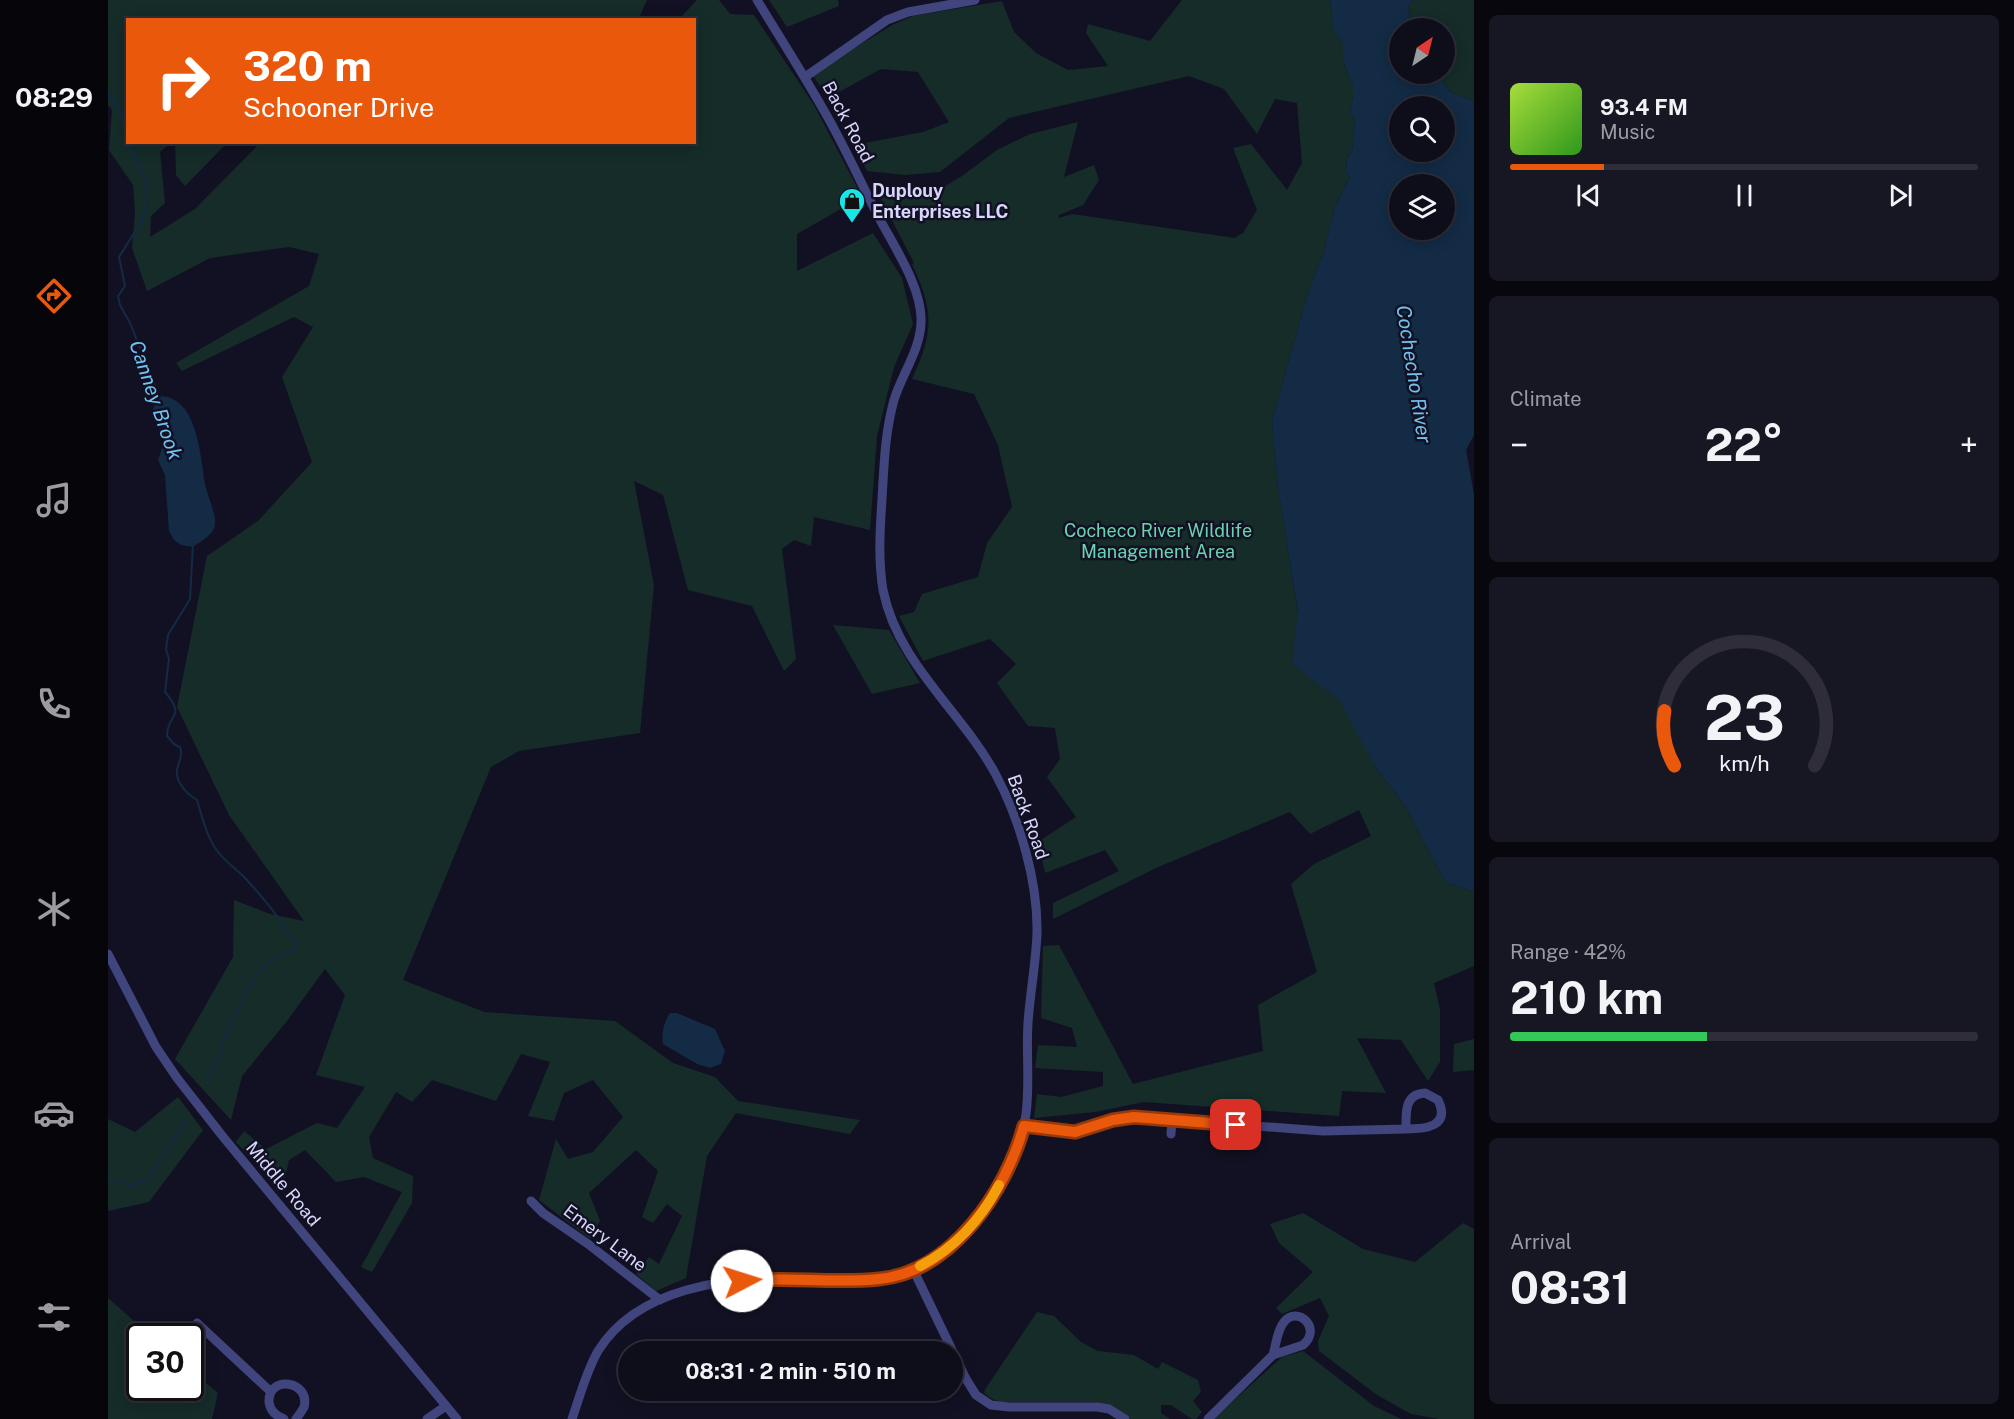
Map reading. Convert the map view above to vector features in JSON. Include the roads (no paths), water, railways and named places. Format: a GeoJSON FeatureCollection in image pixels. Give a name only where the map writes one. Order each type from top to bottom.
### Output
{"type":"FeatureCollection","features":[{"type":"Feature","properties":{"kind":"street","name":"Back Road"},"geometry":{"type":"LineString","coordinates":[[572,1419],[590,1367],[608,1337],[627,1318],[660,1300],[686,1291],[729,1282],[774,1278],[860,1281],[898,1275],[913,1269],[951,1246],[980,1214],[1013,1160],[1024,1126],[1028,1100],[1028,1028],[1037,935],[1036,907],[1030,867],[998,778],[980,749],[911,657],[894,625],[880,568],[886,435],[899,383],[919,337],[922,317],[920,304],[907,272],[826,115],[757,0]]}},
{"type":"Feature","properties":{"kind":"street"},"geometry":{"type":"LineString","coordinates":[[805,77],[887,20],[908,12],[975,0]]}},
{"type":"Feature","properties":{"kind":"street","name":"Middle Road"},"geometry":{"type":"LineString","coordinates":[[108,954],[156,1047],[177,1078],[457,1419]]}},
{"type":"Feature","properties":{"kind":"street"},"geometry":{"type":"LineString","coordinates":[[1024,1126],[1075,1132],[1124,1118],[1323,1131],[1406,1129],[1429,1128],[1438,1122],[1442,1111],[1434,1096],[1420,1093],[1411,1097],[1406,1108],[1406,1129]]}},
{"type":"Feature","properties":{"kind":"street"},"geometry":{"type":"LineString","coordinates":[[1171,1134],[1172,1120]]}},
{"type":"Feature","properties":{"kind":"street","name":"Emery Lane"},"geometry":{"type":"LineString","coordinates":[[531,1201],[543,1213],[588,1244],[660,1300]]}},
{"type":"Feature","properties":{"kind":"street"},"geometry":{"type":"LineString","coordinates":[[913,1269],[976,1395],[991,1405],[1097,1407],[1109,1409],[1125,1419]]}},
{"type":"Feature","properties":{"kind":"street"},"geometry":{"type":"LineString","coordinates":[[1208,1419],[1273,1355],[1307,1342],[1311,1332],[1304,1319],[1295,1316],[1286,1320],[1281,1328],[1273,1355]]}},
{"type":"Feature","properties":{"kind":"street"},"geometry":{"type":"LineString","coordinates":[[204,1330],[271,1392]]}},
{"type":"Feature","properties":{"kind":"street"},"geometry":{"type":"LineString","coordinates":[[284,1419],[278,1417],[269,1402],[271,1392],[276,1386],[283,1384],[294,1385],[301,1391],[304,1398],[304,1407],[296,1419]]}},
{"type":"Feature","properties":{"kind":"street"},"geometry":{"type":"LineString","coordinates":[[427,1419],[446,1406]]}},
{"type":"Feature","properties":{"kind":"water","name":"Cochecho River"},"geometry":{"type":"Polygon","coordinates":[[[1330,0],[1412,0],[1408,8],[1410,18],[1389,18],[1389,84],[1444,84],[1450,92],[1474,101],[1474,435],[1466,450],[1474,494],[1474,892],[1445,882],[1406,807],[1376,768],[1339,700],[1292,664],[1298,612],[1278,488],[1272,421],[1308,292],[1324,251],[1335,207],[1350,177],[1346,172],[1347,158],[1352,151],[1355,119],[1350,113],[1353,86],[1343,61],[1343,43],[1333,29],[1330,0]]]}},
{"type":"Feature","properties":{"kind":"water"},"geometry":{"type":"Polygon","coordinates":[[[159,396],[172,399],[182,406],[190,417],[199,446],[215,524],[210,535],[193,547],[181,545],[174,540],[169,531],[165,475],[158,460],[162,448],[162,432],[155,421],[153,409],[159,396]]]}},
{"type":"Feature","properties":{"kind":"water"},"geometry":{"type":"Polygon","coordinates":[[[670,1013],[677,1013],[715,1029],[725,1051],[721,1064],[710,1068],[697,1064],[663,1044],[662,1036],[670,1013]]]}},
{"type":"Feature","properties":{"kind":"waterway","name":"Canney Brook"},"geometry":{"type":"LineString","coordinates":[[108,93],[122,116],[126,133]]}},
{"type":"Feature","properties":{"kind":"waterway","name":"Canney Brook"},"geometry":{"type":"LineString","coordinates":[[129,144],[147,182],[143,219],[119,257],[125,286],[118,296],[160,398]]}},
{"type":"Feature","properties":{"kind":"waterway","name":"Canney Brook"},"geometry":{"type":"LineString","coordinates":[[193,544],[190,599],[168,635],[166,649],[169,659],[165,692],[175,707],[167,736],[181,750],[177,770],[178,779],[186,791],[197,800],[208,834],[218,852],[267,903],[297,948],[272,961],[250,985],[233,1018],[207,1084]]}},
{"type":"Feature","properties":{"kind":"waterway","name":"Canney Brook"},"geometry":{"type":"LineString","coordinates":[[108,1178],[133,1186],[149,1178],[186,1121]]}},
{"type":"Feature","properties":{"kind":"place","name":"Duplouy Enterprises LLC"},"geometry":{"type":"Point","coordinates":[852,224]}},
{"type":"Feature","properties":{"kind":"park label","name":"Cocheco River Wildlife Management Area"},"geometry":{"type":"Point","coordinates":[1158,541]}}]}
